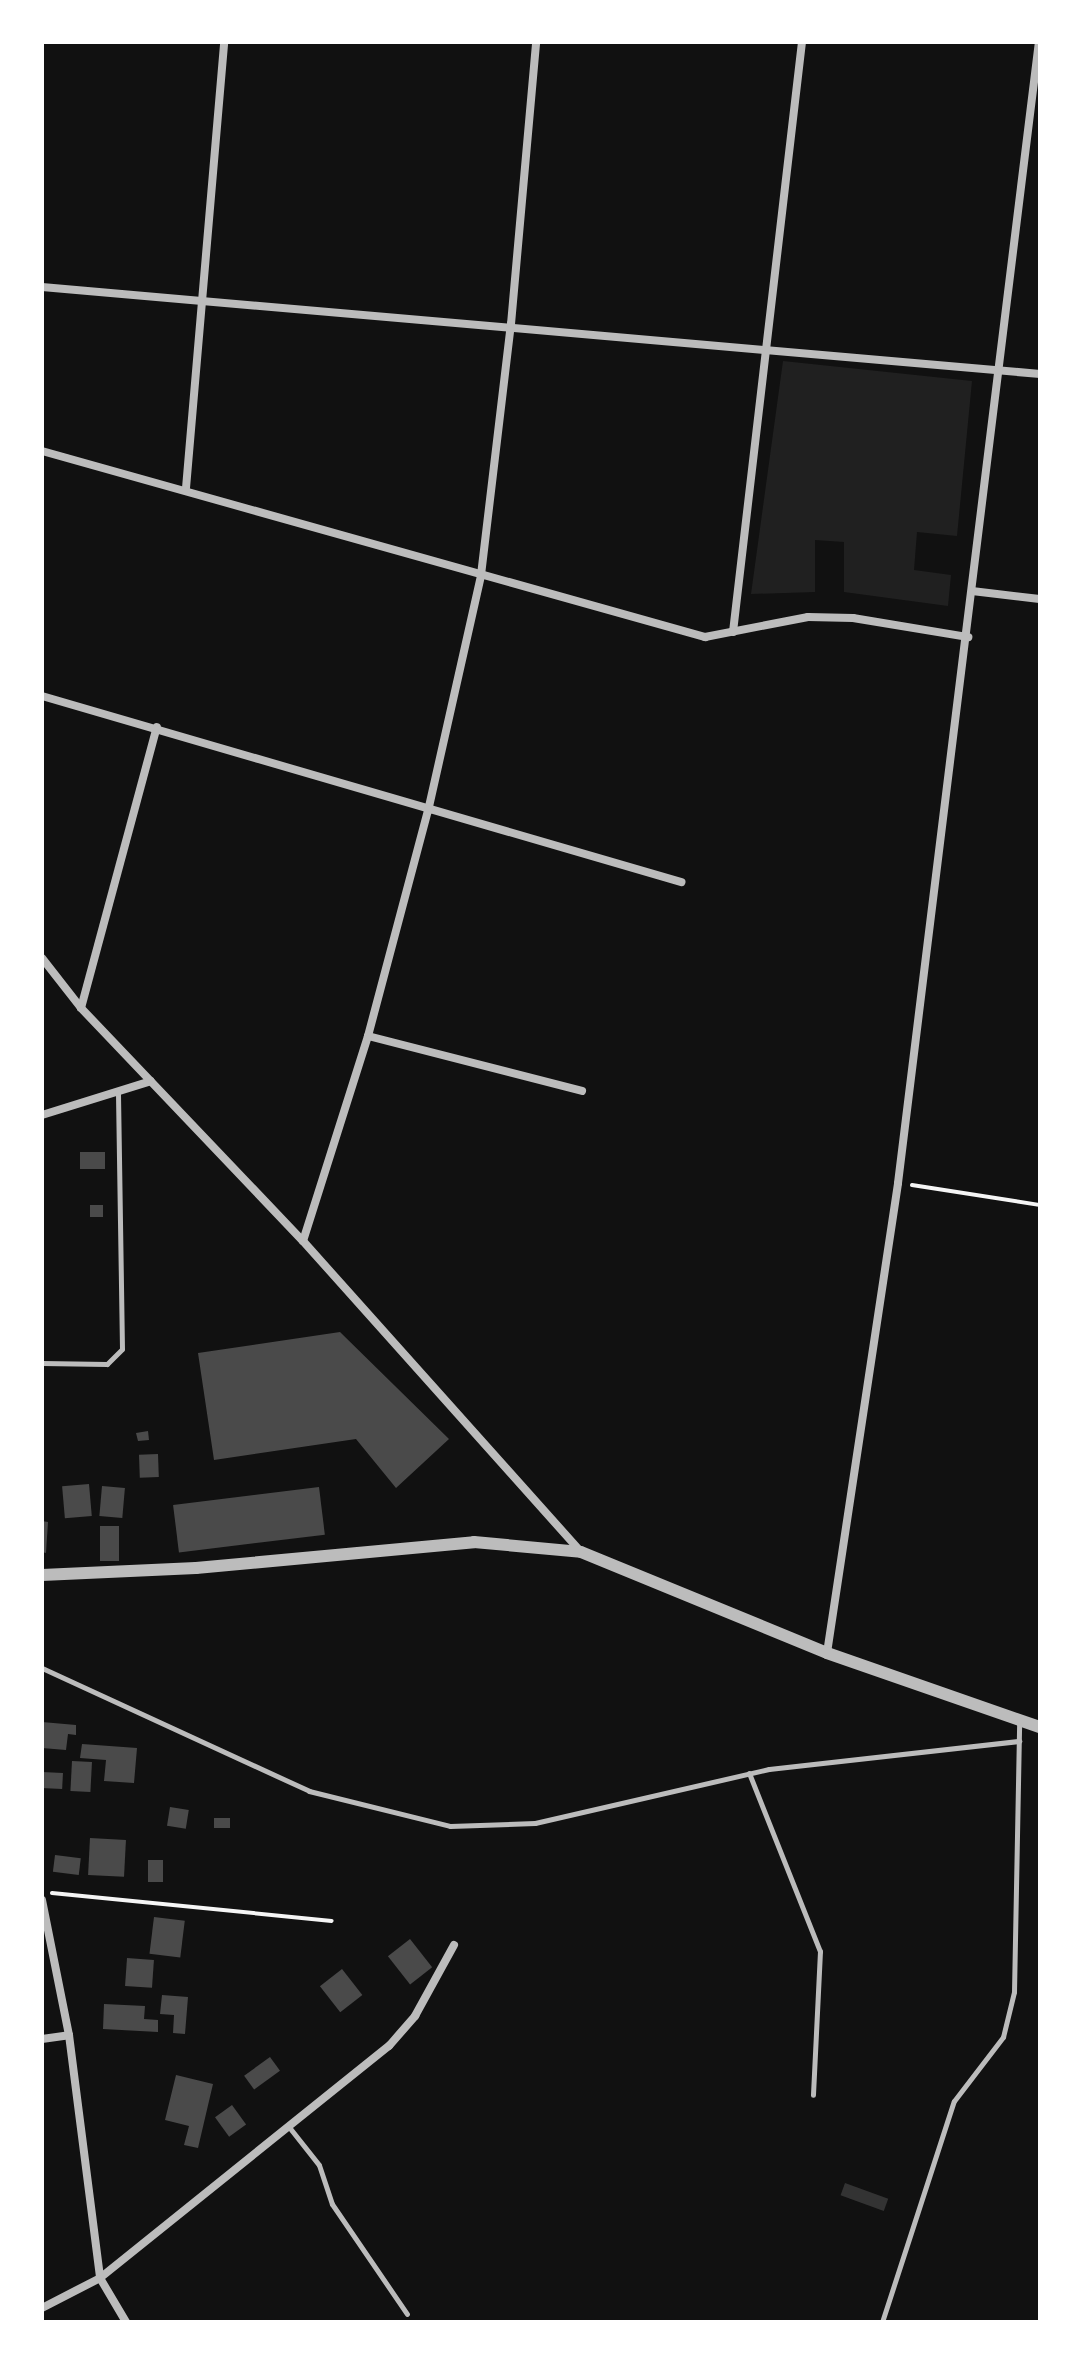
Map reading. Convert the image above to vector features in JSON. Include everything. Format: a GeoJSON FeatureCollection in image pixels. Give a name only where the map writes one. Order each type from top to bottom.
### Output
{"type":"FeatureCollection","features":[{"type":"Feature","properties":{"kind":"street"},"geometry":{"type":"LineString","coordinates":[[186,488],[224,42]]}},
{"type":"Feature","properties":{"kind":"street"},"geometry":{"type":"LineString","coordinates":[[303,1241],[368,1036],[428,811],[481,575],[511,324],[536,42]]}},
{"type":"Feature","properties":{"kind":"street"},"geometry":{"type":"LineString","coordinates":[[733,632],[802,42]]}},
{"type":"Feature","properties":{"kind":"street"},"geometry":{"type":"LineString","coordinates":[[827,1653],[898,1183],[968,637],[1039,42]]}},
{"type":"Feature","properties":{"kind":"street"},"geometry":{"type":"LineString","coordinates":[[1029,128],[1040,129]]}},
{"type":"Feature","properties":{"kind":"street"},"geometry":{"type":"LineString","coordinates":[[42,287],[202,297],[765,346],[1040,374]]}},
{"type":"Feature","properties":{"kind":"street"},"geometry":{"type":"LineString","coordinates":[[42,451],[186,488],[687,634],[705,637],[808,617],[853,618],[968,637]]}},
{"type":"Feature","properties":{"kind":"street"},"geometry":{"type":"LineString","coordinates":[[972,591],[1040,599]]}},
{"type":"Feature","properties":{"kind":"street"},"geometry":{"type":"LineString","coordinates":[[42,696],[157,727],[428,811],[681,882]]}},
{"type":"Feature","properties":{"kind":"street"},"geometry":{"type":"LineString","coordinates":[[81,1008],[157,727]]}},
{"type":"Feature","properties":{"kind":"street"},"geometry":{"type":"LineString","coordinates":[[42,958],[81,1008],[303,1241],[581,1552]]}},
{"type":"Feature","properties":{"kind":"street"},"geometry":{"type":"LineString","coordinates":[[368,1036],[582,1091]]}},
{"type":"Feature","properties":{"kind":"street"},"geometry":{"type":"LineString","coordinates":[[42,1115],[151,1081]]}},
{"type":"Feature","properties":{"kind":"street"},"geometry":{"type":"LineString","coordinates":[[42,1575],[196,1568],[474,1542],[581,1552],[827,1653],[1040,1727]]}},
{"type":"Feature","properties":{"kind":"street"},"geometry":{"type":"LineString","coordinates":[[42,1900],[69,2035],[100,2278],[126,2322]]}},
{"type":"Feature","properties":{"kind":"street"},"geometry":{"type":"LineString","coordinates":[[42,2308],[100,2278],[398,2036],[415,2016],[454,1945]]}},
{"type":"Feature","properties":{"kind":"street"},"geometry":{"type":"LineString","coordinates":[[42,2039],[69,2035]]}},
{"type":"Feature","properties":{"kind":"lane"},"geometry":{"type":"LineString","coordinates":[[42,1363],[107,1364],[122,1349],[118,1092]]}},
{"type":"Feature","properties":{"kind":"lane"},"geometry":{"type":"LineString","coordinates":[[42,1668],[309,1791],[450,1826],[535,1823],[749,1773],[1019,1741]]}},
{"type":"Feature","properties":{"kind":"lane"},"geometry":{"type":"LineString","coordinates":[[882,2322],[954,2101],[1003,2037],[1014,1992],[1019,1720]]}},
{"type":"Feature","properties":{"kind":"lane"},"geometry":{"type":"LineString","coordinates":[[749,1773],[820,1951],[813,2095]]}},
{"type":"Feature","properties":{"kind":"lane"},"geometry":{"type":"LineString","coordinates":[[289,2127],[319,2165],[332,2204],[407,2314]]}},
{"type":"Feature","properties":{"kind":"path"},"geometry":{"type":"LineString","coordinates":[[898,1183],[1040,1205]]}},
{"type":"Feature","properties":{"kind":"path"},"geometry":{"type":"LineString","coordinates":[[42,1892],[332,1921]]}},
{"type":"Feature","properties":{"kind":"shaded area"},"geometry":{"type":"Polygon","coordinates":[[[783,361],[972,381],[957,536],[917,532],[914,570],[951,575],[948,606],[844,592],[844,542],[815,540],[815,592],[751,594],[783,361]]]}},
{"type":"Feature","properties":{"kind":"shaded area"},"geometry":{"type":"Polygon","coordinates":[[[845,2183],[888,2199],[884,2211],[841,2195],[845,2183]]]}},
{"type":"Feature","properties":{"kind":"building"},"geometry":{"type":"Polygon","coordinates":[[[80,1152],[105,1152],[105,1169],[80,1169],[80,1152]]]}},
{"type":"Feature","properties":{"kind":"building"},"geometry":{"type":"Polygon","coordinates":[[[90,1205],[103,1205],[103,1217],[90,1217],[90,1205]]]}},
{"type":"Feature","properties":{"kind":"building"},"geometry":{"type":"Polygon","coordinates":[[[340,1332],[449,1439],[396,1488],[356,1439],[214,1460],[198,1353],[340,1332]]]}},
{"type":"Feature","properties":{"kind":"building"},"geometry":{"type":"Polygon","coordinates":[[[148,1431],[149,1440],[138,1441],[136,1433],[148,1431]]]}},
{"type":"Feature","properties":{"kind":"building"},"geometry":{"type":"Polygon","coordinates":[[[158,1454],[159,1477],[140,1478],[139,1455],[158,1454]]]}},
{"type":"Feature","properties":{"kind":"building"},"geometry":{"type":"Polygon","coordinates":[[[89,1484],[92,1516],[65,1518],[62,1486],[89,1484]]]}},
{"type":"Feature","properties":{"kind":"building"},"geometry":{"type":"Polygon","coordinates":[[[102,1486],[125,1488],[122,1518],[99,1516],[102,1486]]]}},
{"type":"Feature","properties":{"kind":"building"},"geometry":{"type":"Polygon","coordinates":[[[319,1487],[325,1535],[179,1553],[173,1505],[319,1487]]]}},
{"type":"Feature","properties":{"kind":"building"},"geometry":{"type":"Polygon","coordinates":[[[42,1521],[48,1522],[46,1553],[42,1552],[42,1521]]]}},
{"type":"Feature","properties":{"kind":"building"},"geometry":{"type":"Polygon","coordinates":[[[100,1526],[119,1526],[119,1561],[100,1561],[100,1526]]]}},
{"type":"Feature","properties":{"kind":"building"},"geometry":{"type":"Polygon","coordinates":[[[42,1722],[76,1725],[76,1735],[68,1734],[66,1750],[42,1748],[42,1722]]]}},
{"type":"Feature","properties":{"kind":"building"},"geometry":{"type":"Polygon","coordinates":[[[82,1744],[137,1748],[134,1783],[104,1781],[106,1760],[80,1758],[82,1744]]]}},
{"type":"Feature","properties":{"kind":"building"},"geometry":{"type":"Polygon","coordinates":[[[72,1761],[92,1762],[90,1792],[70,1791],[72,1761]]]}},
{"type":"Feature","properties":{"kind":"building"},"geometry":{"type":"Polygon","coordinates":[[[42,1772],[63,1773],[62,1789],[42,1788],[42,1772]]]}},
{"type":"Feature","properties":{"kind":"building"},"geometry":{"type":"Polygon","coordinates":[[[170,1807],[189,1810],[186,1829],[167,1826],[170,1807]]]}},
{"type":"Feature","properties":{"kind":"building"},"geometry":{"type":"Polygon","coordinates":[[[214,1818],[230,1818],[230,1828],[214,1828],[214,1818]]]}},
{"type":"Feature","properties":{"kind":"building"},"geometry":{"type":"Polygon","coordinates":[[[90,1838],[126,1840],[124,1877],[88,1875],[90,1838]]]}},
{"type":"Feature","properties":{"kind":"building"},"geometry":{"type":"Polygon","coordinates":[[[55,1855],[81,1858],[79,1875],[53,1872],[55,1855]]]}},
{"type":"Feature","properties":{"kind":"building"},"geometry":{"type":"Polygon","coordinates":[[[148,1860],[163,1860],[163,1882],[148,1882],[148,1860]]]}},
{"type":"Feature","properties":{"kind":"building"},"geometry":{"type":"Polygon","coordinates":[[[154,1917],[185,1921],[180,1958],[149,1954],[154,1917]]]}},
{"type":"Feature","properties":{"kind":"building"},"geometry":{"type":"Polygon","coordinates":[[[410,1939],[432,1967],[410,1985],[388,1956],[410,1939]]]}},
{"type":"Feature","properties":{"kind":"building"},"geometry":{"type":"Polygon","coordinates":[[[127,1958],[154,1960],[152,1988],[125,1986],[127,1958]]]}},
{"type":"Feature","properties":{"kind":"building"},"geometry":{"type":"Polygon","coordinates":[[[342,1969],[362,1995],[340,2012],[320,1986],[342,1969]]]}},
{"type":"Feature","properties":{"kind":"building"},"geometry":{"type":"Polygon","coordinates":[[[162,1995],[188,1997],[185,2034],[173,2033],[174,2015],[160,2014],[162,1995]]]}},
{"type":"Feature","properties":{"kind":"building"},"geometry":{"type":"Polygon","coordinates":[[[104,2004],[145,2006],[144,2019],[158,2020],[158,2032],[103,2029],[104,2004]]]}},
{"type":"Feature","properties":{"kind":"building"},"geometry":{"type":"Polygon","coordinates":[[[270,2057],[280,2071],[254,2090],[244,2076],[270,2057]]]}},
{"type":"Feature","properties":{"kind":"building"},"geometry":{"type":"Polygon","coordinates":[[[176,2075],[213,2084],[198,2148],[184,2145],[189,2126],[165,2120],[176,2075]]]}},
{"type":"Feature","properties":{"kind":"building"},"geometry":{"type":"Polygon","coordinates":[[[232,2105],[246,2124],[229,2137],[215,2117],[232,2105]]]}}]}
